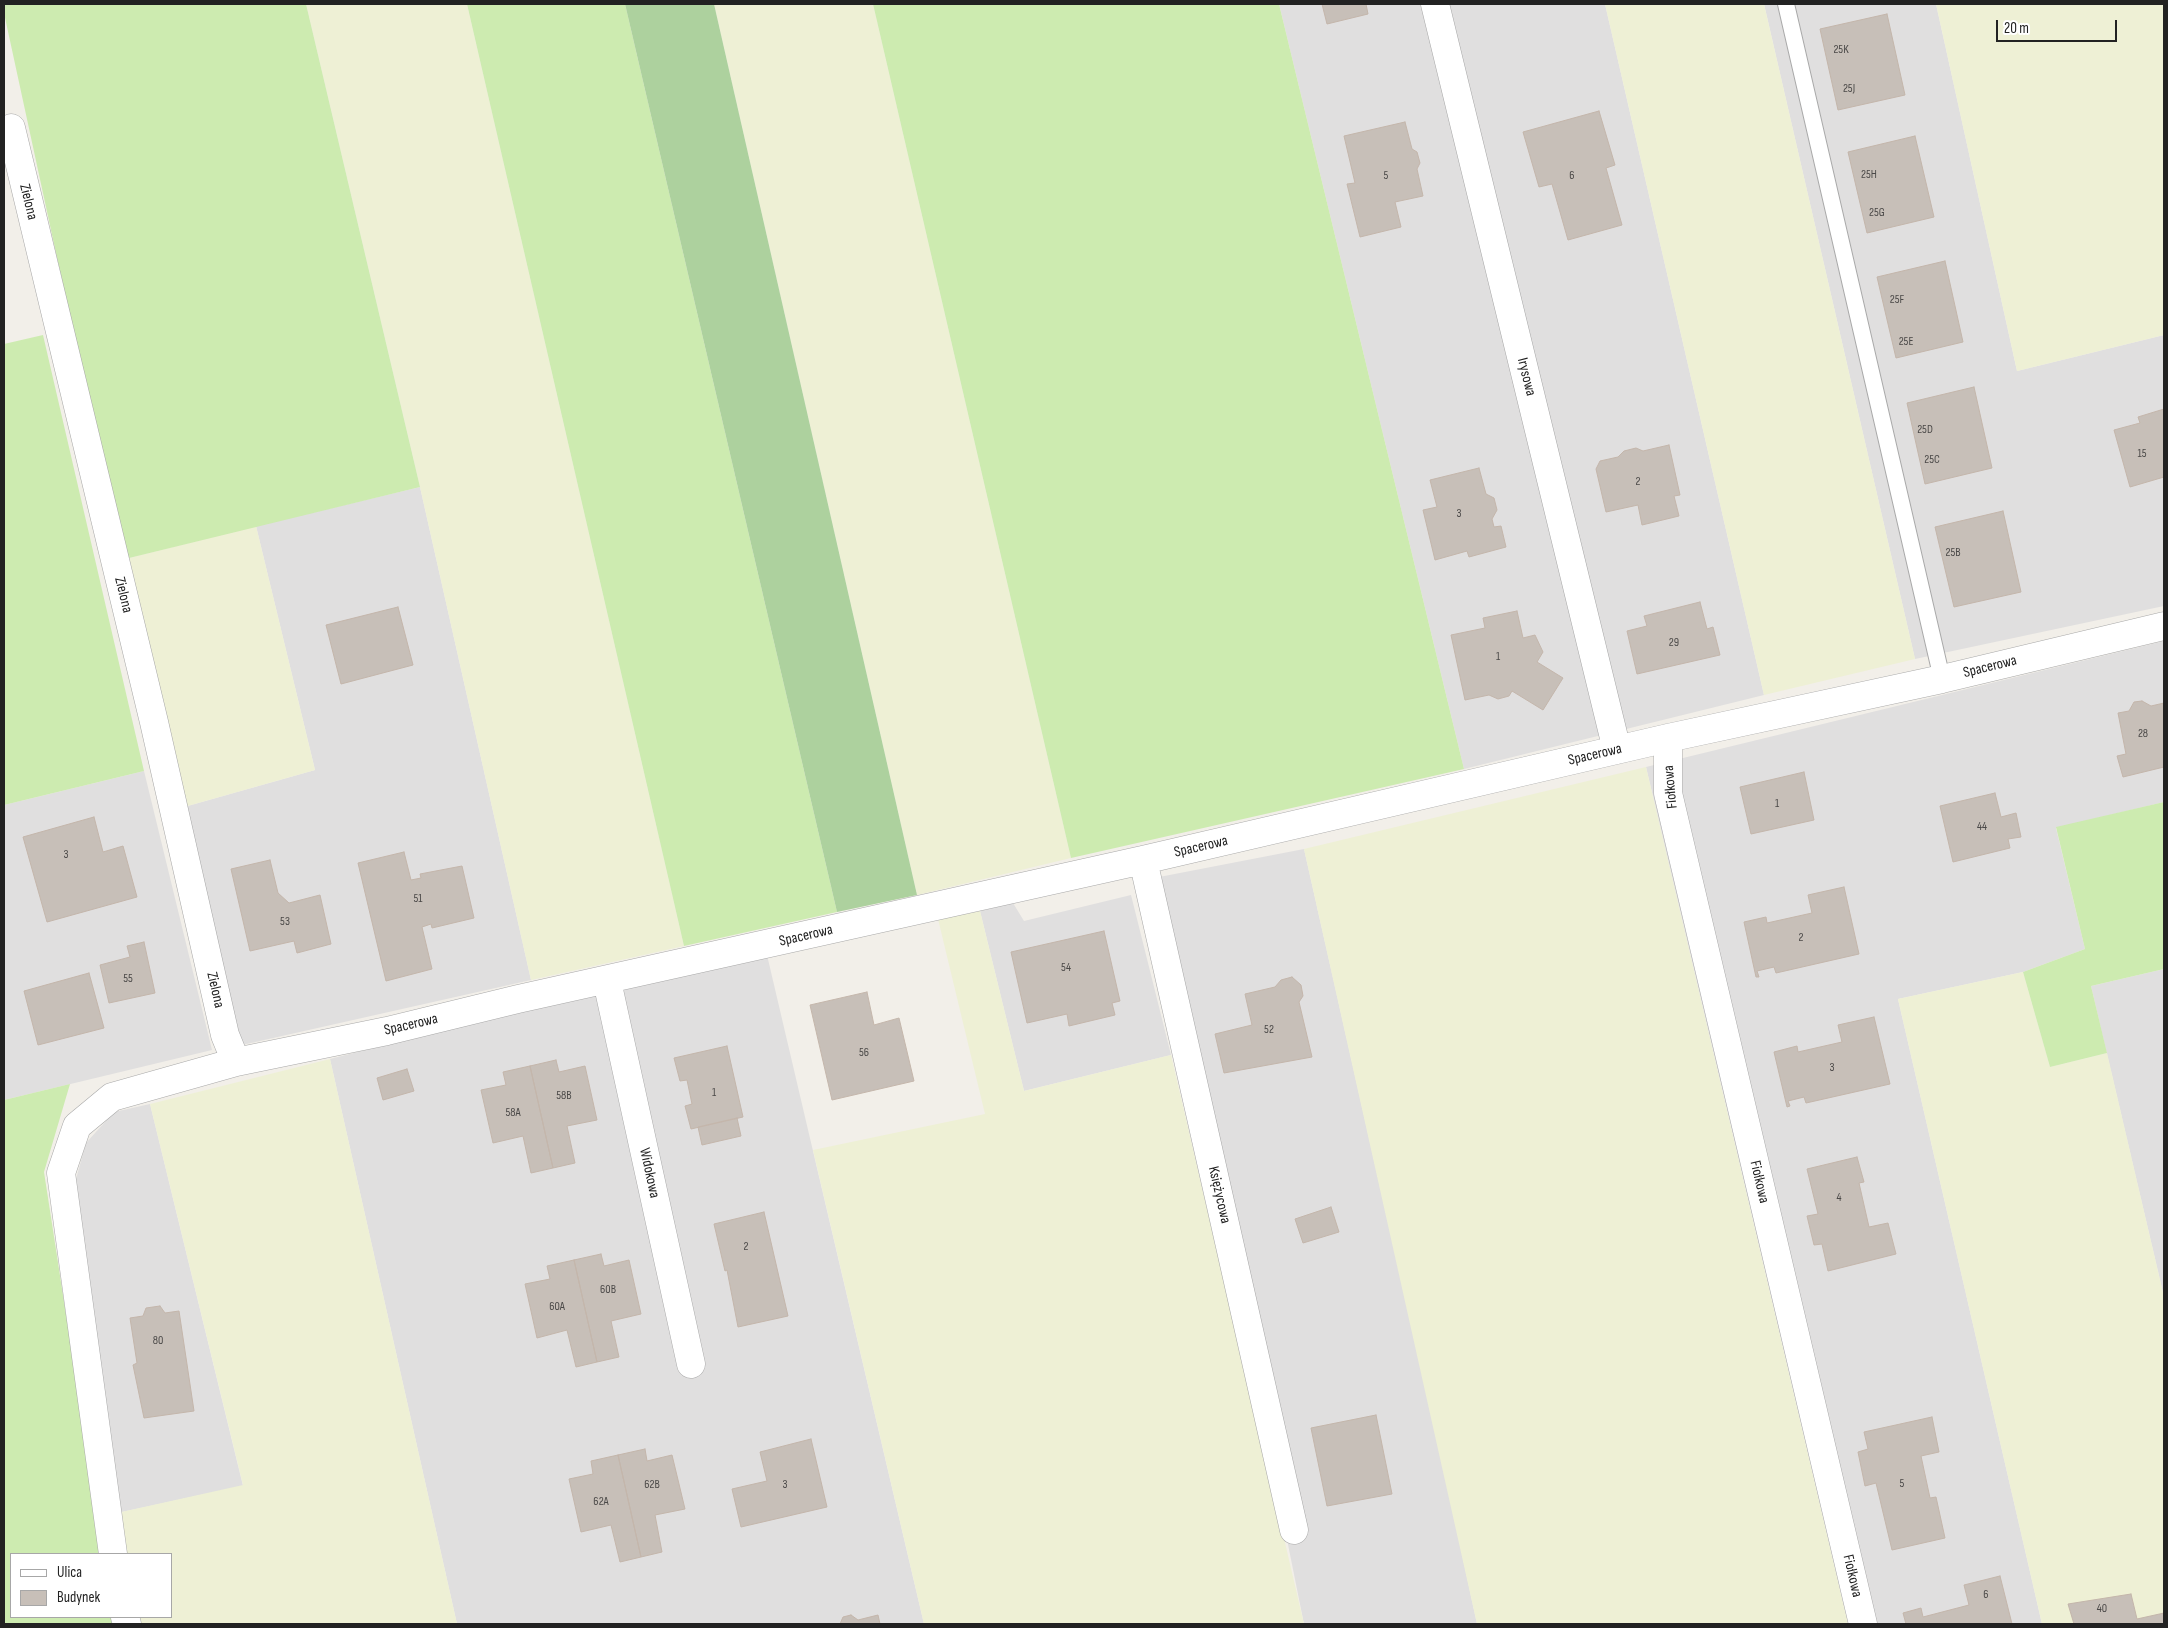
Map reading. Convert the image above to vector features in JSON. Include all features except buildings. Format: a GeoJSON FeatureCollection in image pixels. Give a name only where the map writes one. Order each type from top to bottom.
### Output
{"type":"FeatureCollection","features":[{"type":"Feature","properties":{"kind":"street","name":"Irysowa"},"geometry":{"type":"LineString","coordinates":[[1435,4],[1617,750]]}},
{"type":"Feature","properties":{"kind":"street","name":"Zielona"},"geometry":{"type":"LineString","coordinates":[[10,128],[152,713],[225,1035],[236,1062]]}},
{"type":"Feature","properties":{"kind":"street","name":"Spacerowa"},"geometry":{"type":"LineString","coordinates":[[113,1553],[61,1173],[77,1126],[112,1098],[236,1062],[1144,860],[1668,738],[1942,679],[2164,626]]}},
{"type":"Feature","properties":{"kind":"street","name":"Fiołkowa"},"geometry":{"type":"LineString","coordinates":[[1668,738],[1668,793],[1863,1624]]}},
{"type":"Feature","properties":{"kind":"street","name":"Księżycowa"},"geometry":{"type":"LineString","coordinates":[[1144,860],[1294,1530]]}},
{"type":"Feature","properties":{"kind":"street","name":"Widokowa"},"geometry":{"type":"LineString","coordinates":[[607,981],[691,1364]]}},
{"type":"Feature","properties":{"kind":"lane"},"geometry":{"type":"LineString","coordinates":[[1786,4],[1942,679]]}},
{"type":"Feature","properties":{"kind":"shaded area"},"geometry":{"type":"Polygon","coordinates":[[[1279,4],[1605,4],[1764,695],[1464,769],[1279,4]]]}},
{"type":"Feature","properties":{"kind":"shaded area"},"geometry":{"type":"Polygon","coordinates":[[[1764,4],[1936,4],[2017,371],[2164,335],[2164,606],[1915,659],[1764,4]]]}},
{"type":"Feature","properties":{"kind":"shaded area"},"geometry":{"type":"Polygon","coordinates":[[[420,487],[531,980],[242,1045],[184,807],[315,770],[256,526],[420,487]]]}},
{"type":"Feature","properties":{"kind":"shaded area"},"geometry":{"type":"Polygon","coordinates":[[[2164,641],[2164,802],[2056,828],[2085,949],[2023,972],[1898,999],[2042,1624],[1848,1624],[1646,767],[2164,641]]]}},
{"type":"Feature","properties":{"kind":"shaded area"},"geometry":{"type":"Polygon","coordinates":[[[144,771],[212,1050],[4,1100],[4,805],[144,771]]]}},
{"type":"Feature","properties":{"kind":"shaded area"},"geometry":{"type":"Polygon","coordinates":[[[1304,849],[1477,1624],[1304,1624],[1154,878],[1304,849]]]}},
{"type":"Feature","properties":{"kind":"shaded area"},"geometry":{"type":"Polygon","coordinates":[[[1131,895],[1171,1055],[1024,1091],[980,911],[1013,903],[1024,921],[1131,895]]]}},
{"type":"Feature","properties":{"kind":"shaded area"},"geometry":{"type":"Polygon","coordinates":[[[767,955],[924,1624],[457,1624],[330,1059],[454,1027],[767,955]]]}},
{"type":"Feature","properties":{"kind":"shaded area"},"geometry":{"type":"Polygon","coordinates":[[[2164,969],[2164,1297],[2091,986],[2164,969]]]}},
{"type":"Feature","properties":{"kind":"shaded area"},"geometry":{"type":"Polygon","coordinates":[[[150,1104],[243,1486],[117,1513],[74,1186],[86,1143],[114,1112],[150,1104]]]}},
{"type":"Feature","properties":{"kind":"green space"},"geometry":{"type":"Polygon","coordinates":[[[4,4],[306,4],[420,487],[125,559],[59,267],[4,13],[4,4]]]}},
{"type":"Feature","properties":{"kind":"green space"},"geometry":{"type":"Polygon","coordinates":[[[306,4],[467,4],[684,946],[531,980],[420,487],[306,4]]]}},
{"type":"Feature","properties":{"kind":"green space"},"geometry":{"type":"Polygon","coordinates":[[[467,4],[625,4],[837,912],[684,946],[467,4]]]}},
{"type":"Feature","properties":{"kind":"green space"},"geometry":{"type":"Polygon","coordinates":[[[625,4],[714,4],[917,895],[837,912],[625,4]]]}},
{"type":"Feature","properties":{"kind":"green space"},"geometry":{"type":"Polygon","coordinates":[[[714,4],[873,4],[1071,858],[917,895],[714,4]]]}},
{"type":"Feature","properties":{"kind":"green space"},"geometry":{"type":"Polygon","coordinates":[[[873,4],[1279,4],[1464,769],[1071,858],[873,4]]]}},
{"type":"Feature","properties":{"kind":"green space"},"geometry":{"type":"Polygon","coordinates":[[[1605,4],[1764,4],[1915,659],[1764,695],[1605,4]]]}},
{"type":"Feature","properties":{"kind":"green space"},"geometry":{"type":"Polygon","coordinates":[[[1936,4],[2164,4],[2164,335],[2017,371],[1936,4]]]}},
{"type":"Feature","properties":{"kind":"green space"},"geometry":{"type":"Polygon","coordinates":[[[43,335],[144,771],[4,805],[4,344],[43,335]]]}},
{"type":"Feature","properties":{"kind":"green space"},"geometry":{"type":"Polygon","coordinates":[[[256,526],[315,770],[184,807],[125,559],[256,526]]]}},
{"type":"Feature","properties":{"kind":"green space"},"geometry":{"type":"Polygon","coordinates":[[[1646,767],[1848,1624],[1477,1624],[1304,849],[1646,767]]]}},
{"type":"Feature","properties":{"kind":"green space"},"geometry":{"type":"Polygon","coordinates":[[[2164,802],[2164,969],[2091,986],[2107,1053],[2050,1067],[2023,972],[2085,949],[2056,827],[2164,802]]]}},
{"type":"Feature","properties":{"kind":"green space"},"geometry":{"type":"Polygon","coordinates":[[[980,911],[1024,1091],[1171,1055],[1304,1624],[924,1624],[813,1150],[985,1114],[938,919],[980,911]]]}},
{"type":"Feature","properties":{"kind":"green space"},"geometry":{"type":"Polygon","coordinates":[[[2023,972],[2050,1067],[2107,1053],[2164,1297],[2164,1624],[2042,1624],[1898,999],[2023,972]]]}},
{"type":"Feature","properties":{"kind":"green space"},"geometry":{"type":"Polygon","coordinates":[[[330,1059],[457,1624],[138,1624],[137,1618],[172,1618],[172,1553],[125,1553],[117,1513],[243,1485],[150,1104],[330,1059]]]}},
{"type":"Feature","properties":{"kind":"green space"},"geometry":{"type":"Polygon","coordinates":[[[70,1084],[44,1172],[103,1553],[10,1553],[10,1618],[116,1618],[117,1624],[4,1624],[4,1100],[70,1084]]]}}]}
